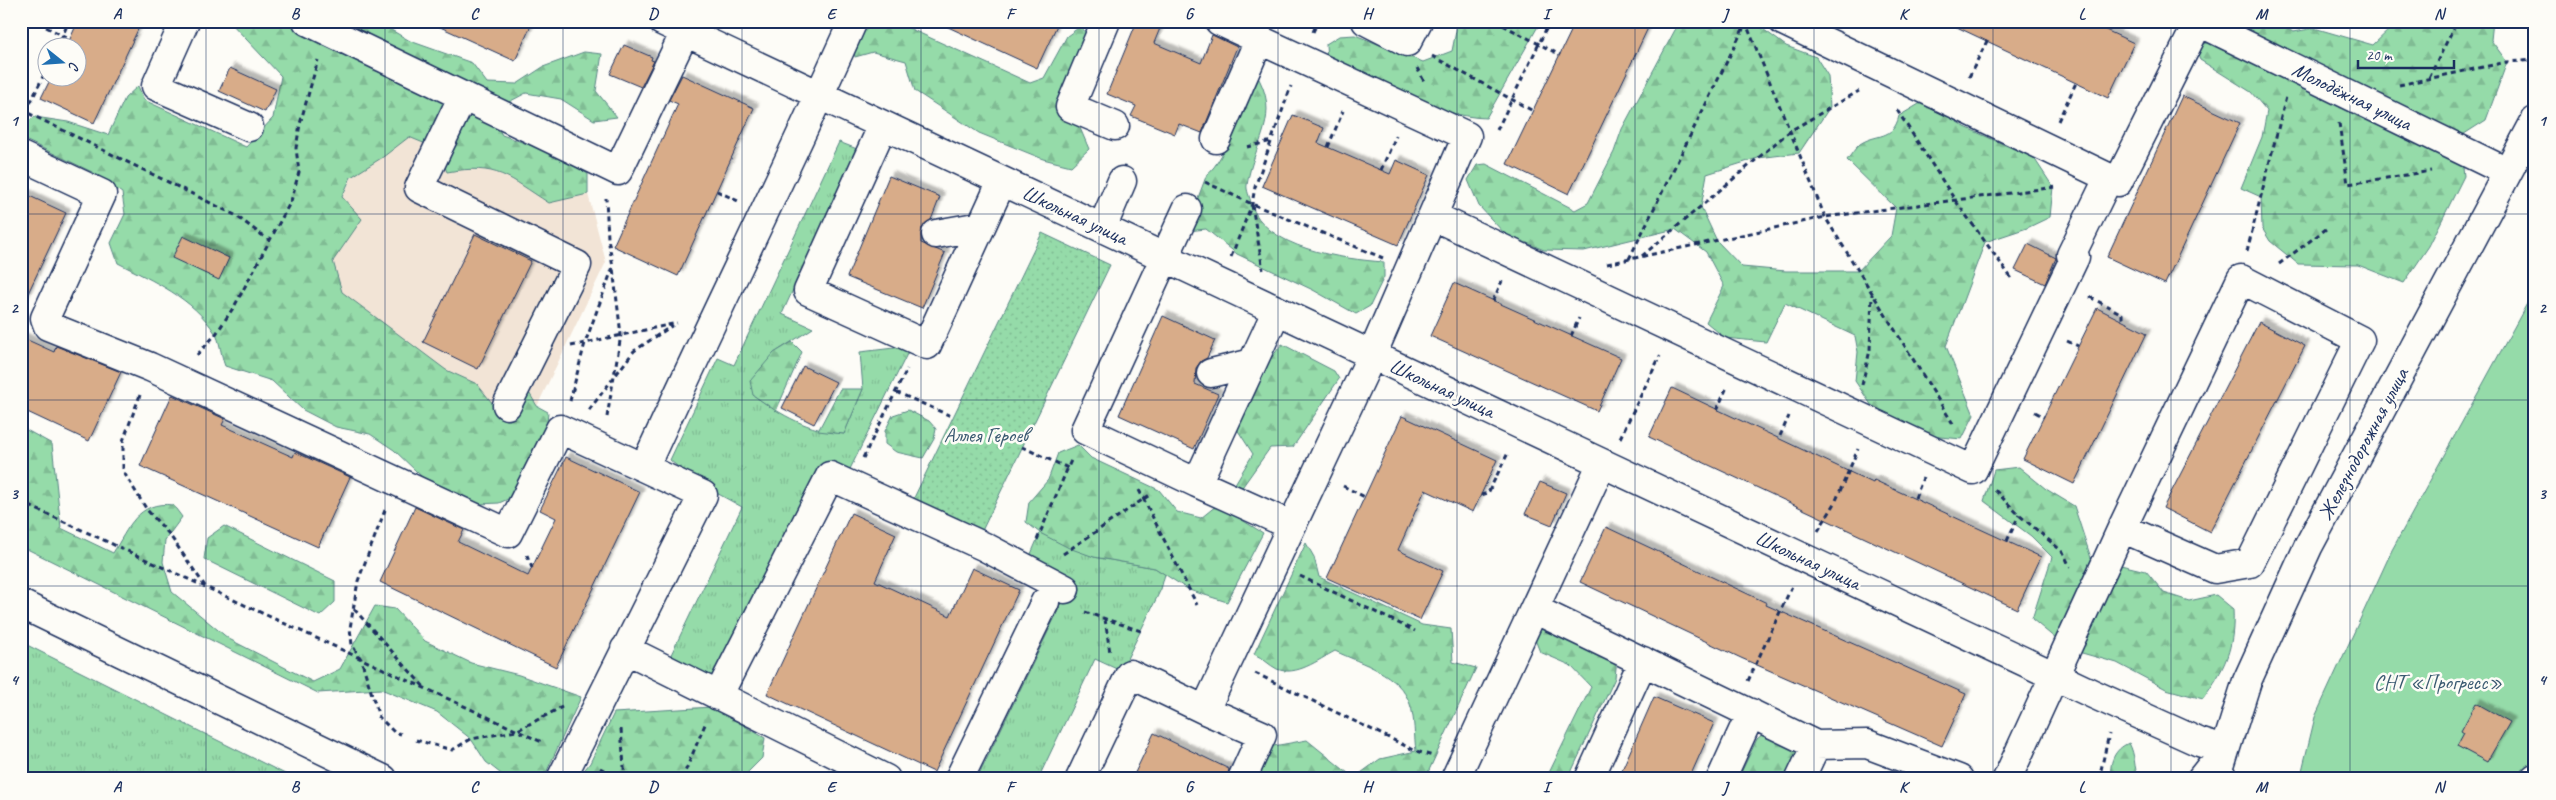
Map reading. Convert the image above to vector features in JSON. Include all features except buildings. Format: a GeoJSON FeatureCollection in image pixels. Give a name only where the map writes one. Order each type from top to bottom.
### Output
{"type":"FeatureCollection","features":[{"type":"Feature","properties":{"kind":"street"},"geometry":{"type":"LineString","coordinates":[[185,21],[156,86],[249,127]]}},
{"type":"Feature","properties":{"kind":"street"},"geometry":{"type":"LineString","coordinates":[[645,466],[853,21]]}},
{"type":"Feature","properties":{"kind":"street"},"geometry":{"type":"LineString","coordinates":[[1106,21],[1070,106],[1115,126]]}},
{"type":"Feature","properties":{"kind":"street"},"geometry":{"type":"LineString","coordinates":[[1205,710],[1290,525],[1372,355],[1467,136],[1219,21]]}},
{"type":"Feature","properties":{"kind":"street"},"geometry":{"type":"LineString","coordinates":[[1366,21],[1413,32]]}},
{"type":"Feature","properties":{"kind":"street"},"geometry":{"type":"LineString","coordinates":[[1783,21],[1888,75],[1956,104],[2118,182],[2199,22]]}},
{"type":"Feature","properties":{"kind":"street","name":"Молодёжная улица"},"geometry":{"type":"LineString","coordinates":[[2199,22],[2507,172]]}},
{"type":"Feature","properties":{"kind":"street"},"geometry":{"type":"LineString","coordinates":[[318,26],[618,171],[674,27]]}},
{"type":"Feature","properties":{"kind":"street","name":"Школьная улица"},"geometry":{"type":"LineString","coordinates":[[674,27],[2054,676],[2199,742],[2224,750]]}},
{"type":"Feature","properties":{"kind":"street"},"geometry":{"type":"LineString","coordinates":[[1216,139],[1258,40]]}},
{"type":"Feature","properties":{"kind":"street"},"geometry":{"type":"LineString","coordinates":[[463,96],[419,188],[577,265],[507,405]]}},
{"type":"Feature","properties":{"kind":"street"},"geometry":{"type":"LineString","coordinates":[[883,125],[808,291],[927,345],[1002,181]]}},
{"type":"Feature","properties":{"kind":"street","name":"Железнодорожная улица"},"geometry":{"type":"LineString","coordinates":[[2216,779],[2247,681],[2308,547],[2507,172],[2534,125]]}},
{"type":"Feature","properties":{"kind":"street"},"geometry":{"type":"LineString","coordinates":[[21,156],[102,194],[45,318],[48,326],[150,367],[508,533],[560,429],[645,466],[703,495],[566,767]]}},
{"type":"Feature","properties":{"kind":"street"},"geometry":{"type":"LineString","coordinates":[[1433,216],[1973,470],[2075,257],[2071,255],[2109,177]]}},
{"type":"Feature","properties":{"kind":"street"},"geometry":{"type":"LineString","coordinates":[[1102,228],[1122,181]]}},
{"type":"Feature","properties":{"kind":"street"},"geometry":{"type":"LineString","coordinates":[[1187,209],[1085,430],[1290,525]]}},
{"type":"Feature","properties":{"kind":"street"},"geometry":{"type":"LineString","coordinates":[[936,234],[981,226]]}},
{"type":"Feature","properties":{"kind":"street"},"geometry":{"type":"LineString","coordinates":[[2007,779],[2122,528],[2246,282],[2360,340],[2250,563],[2215,569],[2122,528]]}},
{"type":"Feature","properties":{"kind":"street"},"geometry":{"type":"LineString","coordinates":[[1186,477],[1252,364],[1277,310]]}},
{"type":"Feature","properties":{"kind":"street"},"geometry":{"type":"LineString","coordinates":[[1211,373],[1252,364]]}},
{"type":"Feature","properties":{"kind":"street"},"geometry":{"type":"LineString","coordinates":[[1455,779],[1602,463]]}},
{"type":"Feature","properties":{"kind":"street"},"geometry":{"type":"LineString","coordinates":[[713,706],[830,476],[984,547],[1063,601],[959,779]]}},
{"type":"Feature","properties":{"kind":"street"},"geometry":{"type":"LineString","coordinates":[[21,604],[383,779]]}},
{"type":"Feature","properties":{"kind":"street"},"geometry":{"type":"LineString","coordinates":[[1534,609],[1816,745],[1867,744],[1960,779]]}},
{"type":"Feature","properties":{"kind":"street"},"geometry":{"type":"LineString","coordinates":[[625,649],[713,706],[886,779]]}},
{"type":"Feature","properties":{"kind":"street"},"geometry":{"type":"LineString","coordinates":[[1589,779],[1643,661]]}},
{"type":"Feature","properties":{"kind":"street"},"geometry":{"type":"LineString","coordinates":[[1080,779],[1130,674],[1262,735],[1242,779]]}},
{"type":"Feature","properties":{"kind":"street"},"geometry":{"type":"LineString","coordinates":[[1721,779],[1751,713]]}},
{"type":"Feature","properties":{"kind":"street"},"geometry":{"type":"LineString","coordinates":[[1800,779],[1816,745]]}},
{"type":"Feature","properties":{"kind":"street"},"geometry":{"type":"LineString","coordinates":[[2201,779],[2224,750]]}},
{"type":"Feature","properties":{"kind":"path"},"geometry":{"type":"LineString","coordinates":[[62,36],[69,21]]}},
{"type":"Feature","properties":{"kind":"path"},"geometry":{"type":"LineString","coordinates":[[1228,264],[1252,204],[1255,187],[1300,59],[1318,21]]}},
{"type":"Feature","properties":{"kind":"path"},"geometry":{"type":"LineString","coordinates":[[1495,21],[1560,55]]}},
{"type":"Feature","properties":{"kind":"path"},"geometry":{"type":"LineString","coordinates":[[1467,136],[1479,139],[1496,132],[1550,21]]}},
{"type":"Feature","properties":{"kind":"path"},"geometry":{"type":"LineString","coordinates":[[2429,79],[2457,21]]}},
{"type":"Feature","properties":{"kind":"path"},"geometry":{"type":"LineString","coordinates":[[1745,22],[1825,218],[1962,439],[1973,470],[1989,482],[2019,515],[2063,552],[2088,604]]}},
{"type":"Feature","properties":{"kind":"path"},"geometry":{"type":"LineString","coordinates":[[1629,260],[1745,22]]}},
{"type":"Feature","properties":{"kind":"path"},"geometry":{"type":"LineString","coordinates":[[176,379],[216,334],[231,312],[291,201],[299,172],[296,148],[300,124],[318,59],[318,26]]}},
{"type":"Feature","properties":{"kind":"path"},"geometry":{"type":"LineString","coordinates":[[46,27],[67,38]]}},
{"type":"Feature","properties":{"kind":"path"},"geometry":{"type":"LineString","coordinates":[[1413,32],[1412,57],[1429,91]]}},
{"type":"Feature","properties":{"kind":"path"},"geometry":{"type":"LineString","coordinates":[[1413,32],[1511,100],[1533,111]]}},
{"type":"Feature","properties":{"kind":"path"},"geometry":{"type":"LineString","coordinates":[[1956,104],[1987,41]]}},
{"type":"Feature","properties":{"kind":"path"},"geometry":{"type":"LineString","coordinates":[[2394,87],[2507,62],[2535,60]]}},
{"type":"Feature","properties":{"kind":"path"},"geometry":{"type":"LineString","coordinates":[[1642,257],[1790,131],[1888,75],[1899,116],[1955,200],[2012,280]]}},
{"type":"Feature","properties":{"kind":"path"},"geometry":{"type":"LineString","coordinates":[[2046,147],[2076,83]]}},
{"type":"Feature","properties":{"kind":"path"},"geometry":{"type":"LineString","coordinates":[[1328,148],[1355,84]]}},
{"type":"Feature","properties":{"kind":"path"},"geometry":{"type":"LineString","coordinates":[[38,87],[26,112],[235,215],[270,241]]}},
{"type":"Feature","properties":{"kind":"path"},"geometry":{"type":"LineString","coordinates":[[2246,282],[2287,89]]}},
{"type":"Feature","properties":{"kind":"path"},"geometry":{"type":"LineString","coordinates":[[1382,170],[1408,108]]}},
{"type":"Feature","properties":{"kind":"path"},"geometry":{"type":"LineString","coordinates":[[2338,114],[2348,184],[2437,170]]}},
{"type":"Feature","properties":{"kind":"path"},"geometry":{"type":"LineString","coordinates":[[1199,180],[1377,256],[1402,261],[1415,257]]}},
{"type":"Feature","properties":{"kind":"path"},"geometry":{"type":"LineString","coordinates":[[1602,265],[1825,218],[2062,185]]}},
{"type":"Feature","properties":{"kind":"path"},"geometry":{"type":"LineString","coordinates":[[1252,204],[1264,274]]}},
{"type":"Feature","properties":{"kind":"path"},"geometry":{"type":"LineString","coordinates":[[2246,282],[2326,229]]}},
{"type":"Feature","properties":{"kind":"path"},"geometry":{"type":"LineString","coordinates":[[610,451],[605,432],[621,335],[613,267]]}},
{"type":"Feature","properties":{"kind":"path"},"geometry":{"type":"LineString","coordinates":[[2062,284],[2122,314],[2122,320]]}},
{"type":"Feature","properties":{"kind":"path"},"geometry":{"type":"LineString","coordinates":[[1855,414],[1870,350],[1872,294]]}},
{"type":"Feature","properties":{"kind":"path"},"geometry":{"type":"LineString","coordinates":[[578,437],[587,414],[634,351],[683,317]]}},
{"type":"Feature","properties":{"kind":"path"},"geometry":{"type":"LineString","coordinates":[[565,347],[685,321]]}},
{"type":"Feature","properties":{"kind":"path"},"geometry":{"type":"LineString","coordinates":[[1619,439],[1673,329]]}},
{"type":"Feature","properties":{"kind":"path"},"geometry":{"type":"LineString","coordinates":[[862,459],[920,342]]}},
{"type":"Feature","properties":{"kind":"path"},"geometry":{"type":"LineString","coordinates":[[150,367],[124,442],[123,471],[147,510],[169,534],[206,587]]}},
{"type":"Feature","properties":{"kind":"path"},"geometry":{"type":"LineString","coordinates":[[896,392],[953,417]]}},
{"type":"Feature","properties":{"kind":"path"},"geometry":{"type":"LineString","coordinates":[[1034,547],[1085,430]]}},
{"type":"Feature","properties":{"kind":"path"},"geometry":{"type":"LineString","coordinates":[[1117,445],[1197,605]]}},
{"type":"Feature","properties":{"kind":"path"},"geometry":{"type":"LineString","coordinates":[[1022,447],[1068,468]]}},
{"type":"Feature","properties":{"kind":"path"},"geometry":{"type":"LineString","coordinates":[[1481,496],[1488,493],[1509,450]]}},
{"type":"Feature","properties":{"kind":"path"},"geometry":{"type":"LineString","coordinates":[[1056,561],[1069,548],[1143,498],[1186,477]]}},
{"type":"Feature","properties":{"kind":"path"},"geometry":{"type":"LineString","coordinates":[[395,481],[358,581],[350,628],[352,645],[361,658],[379,717],[394,732],[401,734]]}},
{"type":"Feature","properties":{"kind":"path"},"geometry":{"type":"LineString","coordinates":[[1357,492],[1365,496]]}},
{"type":"Feature","properties":{"kind":"path"},"geometry":{"type":"LineString","coordinates":[[21,502],[516,731],[566,767],[622,779]]}},
{"type":"Feature","properties":{"kind":"path"},"geometry":{"type":"LineString","coordinates":[[2007,541],[2019,515]]}},
{"type":"Feature","properties":{"kind":"path"},"geometry":{"type":"LineString","coordinates":[[1291,572],[1415,631]]}},
{"type":"Feature","properties":{"kind":"path"},"geometry":{"type":"LineString","coordinates":[[1063,601],[1105,619],[1141,631]]}},
{"type":"Feature","properties":{"kind":"path"},"geometry":{"type":"LineString","coordinates":[[353,608],[426,689]]}},
{"type":"Feature","properties":{"kind":"path"},"geometry":{"type":"LineString","coordinates":[[1105,619],[1111,657]]}},
{"type":"Feature","properties":{"kind":"path"},"geometry":{"type":"LineString","coordinates":[[1228,660],[1416,751],[1436,757]]}},
{"type":"Feature","properties":{"kind":"path"},"geometry":{"type":"LineString","coordinates":[[2099,779],[2116,704]]}},
{"type":"Feature","properties":{"kind":"path"},"geometry":{"type":"LineString","coordinates":[[416,740],[452,750],[471,739],[516,731],[565,705]]}},
{"type":"Feature","properties":{"kind":"path"},"geometry":{"type":"LineString","coordinates":[[682,779],[713,706]]}},
{"type":"Feature","properties":{"kind":"shaded area"},"geometry":{"type":"Polygon","coordinates":[[[390,95],[588,194],[606,262],[519,444],[282,327],[390,95]]]}},
{"type":"Feature","properties":{"kind":"green space"},"geometry":{"type":"Polygon","coordinates":[[[229,21],[376,21],[410,41],[472,63],[487,83],[517,84],[543,67],[584,52],[602,54],[596,91],[617,117],[594,120],[561,99],[526,93],[507,103],[486,107],[502,135],[547,151],[588,174],[588,194],[549,203],[502,174],[479,169],[447,172],[438,149],[409,137],[383,157],[351,177],[342,197],[362,219],[333,261],[342,292],[446,370],[477,384],[497,409],[528,391],[537,406],[548,412],[546,434],[515,496],[499,503],[479,504],[439,493],[394,450],[370,434],[336,427],[303,410],[272,381],[225,366],[217,336],[195,310],[171,292],[118,263],[111,243],[125,214],[122,193],[92,172],[21,138],[21,125],[35,117],[68,122],[108,135],[125,98],[138,86],[144,100],[246,147],[273,118],[281,76],[229,21]]]}},
{"type":"Feature","properties":{"kind":"green space"},"geometry":{"type":"Polygon","coordinates":[[[849,21],[893,21],[1030,83],[1044,78],[1067,36],[1081,26],[1087,35],[1062,116],[1080,128],[1089,149],[1071,166],[1043,159],[979,133],[915,91],[906,61],[873,52],[855,57],[849,21]]]}},
{"type":"Feature","properties":{"kind":"green space"},"geometry":{"type":"Polygon","coordinates":[[[1458,21],[1541,21],[1486,118],[1447,112],[1426,105],[1383,88],[1327,61],[1326,44],[1339,36],[1355,35],[1423,62],[1452,51],[1458,21]]]}},
{"type":"Feature","properties":{"kind":"green space"},"geometry":{"type":"Polygon","coordinates":[[[1684,21],[1752,21],[1786,46],[1816,57],[1828,76],[1830,107],[1799,153],[1758,158],[1707,174],[1701,207],[1717,241],[1742,267],[1786,271],[1858,271],[1891,236],[1896,208],[1847,160],[1860,144],[1888,133],[1893,129],[1899,116],[1924,101],[1965,127],[2034,158],[2053,187],[2050,217],[2027,228],[1985,242],[1946,346],[1974,415],[1962,439],[1929,436],[1874,409],[1855,381],[1858,352],[1855,336],[1785,303],[1766,342],[1725,338],[1706,322],[1724,286],[1706,252],[1675,229],[1584,251],[1544,250],[1505,234],[1479,206],[1468,180],[1477,165],[1486,164],[1575,210],[1588,203],[1614,152],[1622,129],[1675,30],[1684,21]]]}},
{"type":"Feature","properties":{"kind":"green space"},"geometry":{"type":"Polygon","coordinates":[[[2234,21],[2267,21],[2294,32],[2314,28],[2373,45],[2392,27],[2395,21],[2493,21],[2491,40],[2507,62],[2486,120],[2461,136],[2239,29],[2234,21]]]}},
{"type":"Feature","properties":{"kind":"green space"},"geometry":{"type":"Polygon","coordinates":[[[2215,40],[2455,156],[2463,167],[2464,176],[2429,246],[2404,283],[2358,265],[2298,264],[2270,241],[2262,228],[2261,197],[2241,188],[2262,137],[2267,111],[2251,92],[2200,60],[2196,50],[2199,46],[2215,40]]]}},
{"type":"Feature","properties":{"kind":"green space"},"geometry":{"type":"Polygon","coordinates":[[[1255,72],[1267,102],[1267,116],[1247,185],[1251,203],[1259,219],[1272,231],[1288,241],[1307,249],[1327,254],[1384,262],[1384,277],[1370,306],[1356,314],[1313,290],[1237,254],[1206,229],[1188,231],[1190,219],[1207,174],[1214,167],[1228,142],[1255,72]]]}},
{"type":"Feature","properties":{"kind":"green space"},"geometry":{"type":"Polygon","coordinates":[[[839,142],[857,149],[782,314],[813,328],[774,353],[753,395],[796,421],[818,429],[844,434],[863,389],[860,352],[911,346],[850,469],[830,463],[716,688],[667,663],[742,507],[693,480],[670,460],[718,358],[734,365],[839,142]]]}},
{"type":"Feature","properties":{"kind":"green space","name":"Аллея Героев"},"geometry":{"type":"Polygon","coordinates":[[[1042,233],[1110,265],[979,537],[911,504],[1042,233]]]}},
{"type":"Feature","properties":{"kind":"green space","name":"СНТ «Прогресс»"},"geometry":{"type":"Polygon","coordinates":[[[2535,289],[2535,779],[2300,779],[2315,717],[2392,550],[2535,289]]]}},
{"type":"Feature","properties":{"kind":"green space"},"geometry":{"type":"Polygon","coordinates":[[[792,342],[802,352],[776,411],[753,395],[750,381],[774,353],[792,342]]]}},
{"type":"Feature","properties":{"kind":"green space"},"geometry":{"type":"Polygon","coordinates":[[[1282,344],[1334,371],[1339,379],[1293,447],[1270,448],[1233,500],[1229,512],[1263,533],[1227,602],[1189,590],[1155,568],[1094,557],[1069,548],[1040,533],[1026,522],[1029,502],[1048,480],[1058,453],[1078,445],[1091,458],[1159,490],[1177,512],[1201,518],[1227,497],[1253,454],[1235,426],[1252,383],[1282,344]]]}},
{"type":"Feature","properties":{"kind":"green space"},"geometry":{"type":"Polygon","coordinates":[[[840,389],[863,389],[844,434],[818,431],[840,389]]]}},
{"type":"Feature","properties":{"kind":"green space"},"geometry":{"type":"Polygon","coordinates":[[[908,410],[929,421],[936,429],[934,439],[923,458],[896,452],[885,444],[885,431],[893,415],[908,410]]]}},
{"type":"Feature","properties":{"kind":"green space"},"geometry":{"type":"Polygon","coordinates":[[[21,427],[52,444],[61,528],[113,553],[129,526],[143,512],[151,507],[173,505],[182,517],[165,540],[163,562],[172,592],[229,639],[313,682],[340,669],[375,606],[395,609],[425,641],[471,663],[519,675],[581,697],[546,773],[538,779],[505,777],[486,762],[471,739],[437,712],[381,689],[318,693],[21,546],[21,427]]]}},
{"type":"Feature","properties":{"kind":"green space"},"geometry":{"type":"Polygon","coordinates":[[[2019,467],[2046,489],[2074,506],[2091,558],[2146,571],[2164,593],[2189,601],[2216,595],[2233,609],[2232,635],[2227,657],[2203,699],[2166,689],[2117,663],[2068,649],[2032,619],[2052,557],[2031,536],[1984,501],[1994,470],[2019,467]]]}},
{"type":"Feature","properties":{"kind":"green space"},"geometry":{"type":"Polygon","coordinates":[[[224,526],[335,581],[335,602],[320,616],[204,559],[207,538],[224,526]]]}},
{"type":"Feature","properties":{"kind":"green space"},"geometry":{"type":"Polygon","coordinates":[[[1040,533],[1094,557],[1155,568],[1165,574],[1161,589],[1121,671],[1095,659],[1038,779],[977,779],[1059,609],[1065,589],[1028,561],[1040,533]]]}},
{"type":"Feature","properties":{"kind":"green space"},"geometry":{"type":"Polygon","coordinates":[[[1306,543],[1314,557],[1319,577],[1422,625],[1451,629],[1453,662],[1476,668],[1425,779],[1253,779],[1268,747],[1307,740],[1354,778],[1380,759],[1416,751],[1412,709],[1405,693],[1389,677],[1368,665],[1335,651],[1314,663],[1292,671],[1277,669],[1254,654],[1306,543]]]}},
{"type":"Feature","properties":{"kind":"green space"},"geometry":{"type":"Polygon","coordinates":[[[1539,623],[1617,658],[1615,678],[1568,779],[1546,779],[1591,687],[1570,665],[1540,652],[1532,632],[1539,623]]]}},
{"type":"Feature","properties":{"kind":"green space"},"geometry":{"type":"Polygon","coordinates":[[[21,642],[295,779],[21,779],[21,642]]]}},
{"type":"Feature","properties":{"kind":"green space"},"geometry":{"type":"Polygon","coordinates":[[[712,707],[765,738],[762,758],[741,779],[577,779],[590,763],[614,713],[712,707]]]}},
{"type":"Feature","properties":{"kind":"green space"},"geometry":{"type":"Polygon","coordinates":[[[1763,734],[1801,752],[1792,779],[1738,779],[1757,739],[1763,734]]]}},
{"type":"Feature","properties":{"kind":"green space"},"geometry":{"type":"Polygon","coordinates":[[[2129,743],[2139,779],[2111,779],[2111,767],[2116,753],[2129,743]]]}}]}
